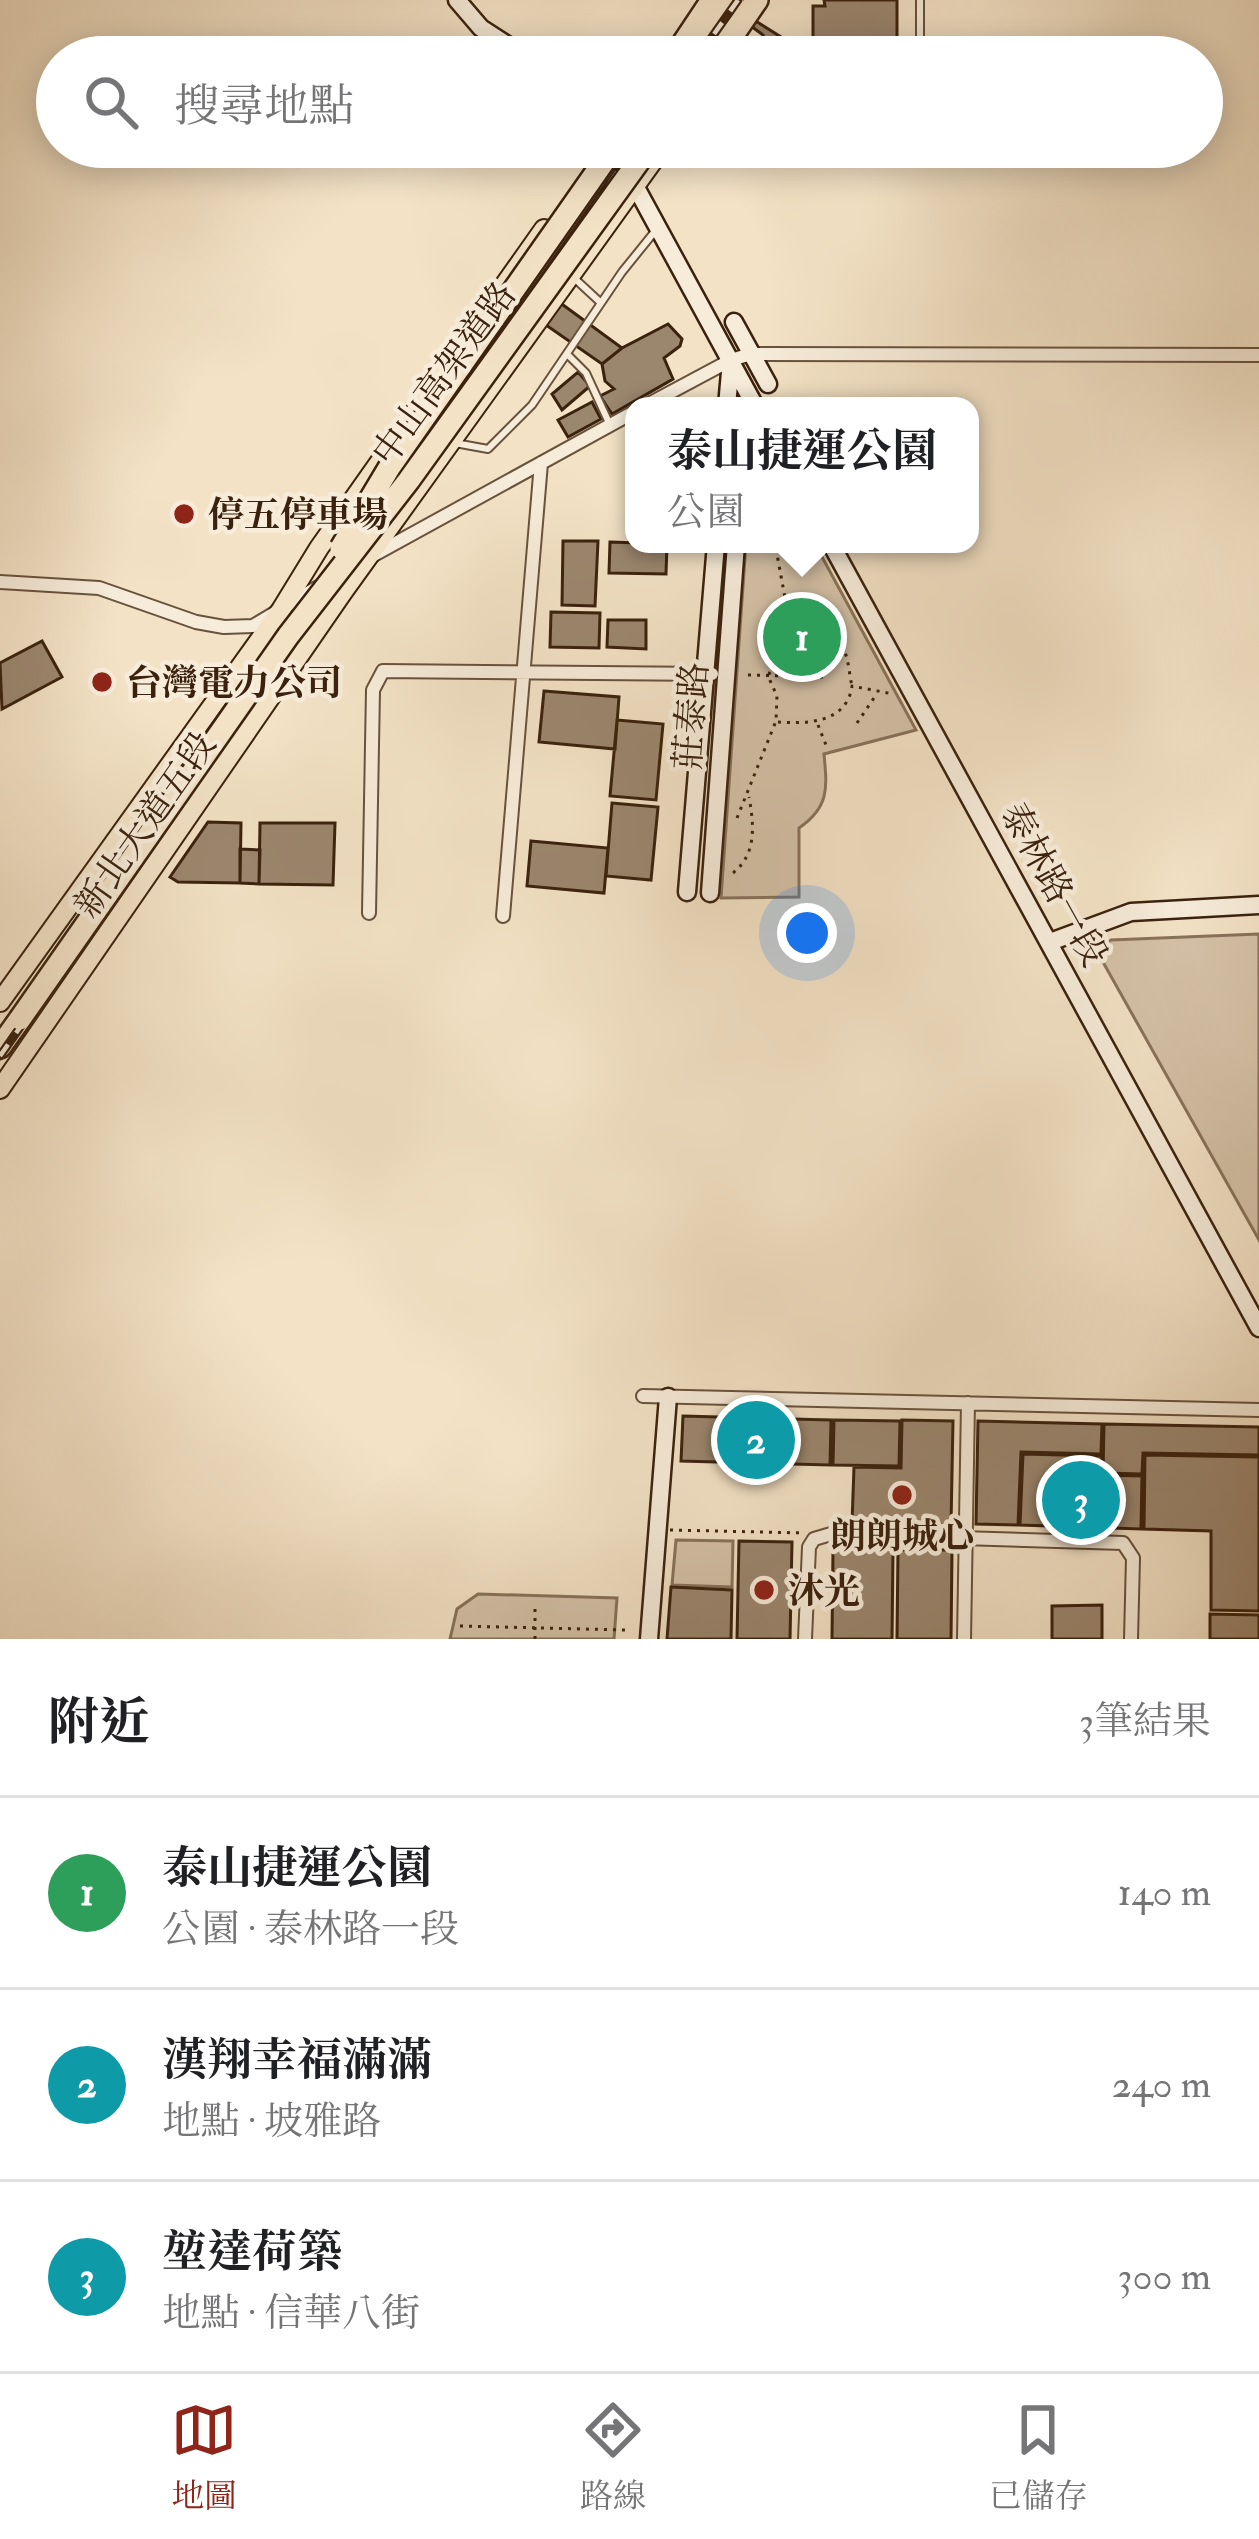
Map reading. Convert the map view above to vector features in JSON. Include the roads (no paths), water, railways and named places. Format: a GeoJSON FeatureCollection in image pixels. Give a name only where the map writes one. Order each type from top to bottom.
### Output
{"type":"FeatureCollection","features":[{"type":"Feature","properties":{"kind":"highway"},"geometry":{"type":"LineString","coordinates":[[688,36],[712,0]]}},
{"type":"Feature","properties":{"kind":"highway"},"geometry":{"type":"LineString","coordinates":[[708,36],[733,0]]}},
{"type":"Feature","properties":{"kind":"highway"},"geometry":{"type":"LineString","coordinates":[[732,36],[757,0]]}},
{"type":"Feature","properties":{"kind":"highway","name":"中山高架道路"},"geometry":{"type":"LineString","coordinates":[[288,636],[389,468],[599,168]]}},
{"type":"Feature","properties":{"kind":"highway"},"geometry":{"type":"LineString","coordinates":[[635,168],[635,186]]}},
{"type":"Feature","properties":{"kind":"highway","name":"中山高架道路"},"geometry":{"type":"LineString","coordinates":[[0,1047],[288,636],[409,480],[635,168]]}},
{"type":"Feature","properties":{"kind":"main road"},"geometry":{"type":"LineString","coordinates":[[457,0],[493,36]]}},
{"type":"Feature","properties":{"kind":"main road"},"geometry":{"type":"LineString","coordinates":[[677,36],[702,0]]}},
{"type":"Feature","properties":{"kind":"main road"},"geometry":{"type":"LineString","coordinates":[[742,36],[768,0]]}},
{"type":"Feature","properties":{"kind":"main road","name":"新北大道五段"},"geometry":{"type":"LineString","coordinates":[[0,1002],[281,610],[319,548],[587,168]]}},
{"type":"Feature","properties":{"kind":"main road"},"geometry":{"type":"LineString","coordinates":[[625,168],[748,397]]}},
{"type":"Feature","properties":{"kind":"main road","name":"新北大道五段"},"geometry":{"type":"LineString","coordinates":[[0,1089],[368,558],[648,168]]}},
{"type":"Feature","properties":{"kind":"main road"},"geometry":{"type":"LineString","coordinates":[[734,322],[767,384]]}},
{"type":"Feature","properties":{"kind":"main road"},"geometry":{"type":"LineString","coordinates":[[750,397],[751,354]]}},
{"type":"Feature","properties":{"kind":"main road"},"geometry":{"type":"LineString","coordinates":[[451,360],[451,374],[461,387],[490,388]]}},
{"type":"Feature","properties":{"kind":"main road"},"geometry":{"type":"LineString","coordinates":[[728,397],[731,360]]}},
{"type":"Feature","properties":{"kind":"main road","name":"莊泰路"},"geometry":{"type":"LineString","coordinates":[[687,892],[715,553]]}},
{"type":"Feature","properties":{"kind":"main road","name":"莊泰路"},"geometry":{"type":"LineString","coordinates":[[710,893],[735,553]]}},
{"type":"Feature","properties":{"kind":"main road","name":"泰林路一段"},"geometry":{"type":"LineString","coordinates":[[836,553],[1259,1328]]}},
{"type":"Feature","properties":{"kind":"main road"},"geometry":{"type":"LineString","coordinates":[[1050,942],[1131,912],[1259,904]]}},
{"type":"Feature","properties":{"kind":"main road"},"geometry":{"type":"LineString","coordinates":[[68,908],[94,905],[104,911],[108,921],[100,945]]}},
{"type":"Feature","properties":{"kind":"main road"},"geometry":{"type":"LineString","coordinates":[[649,1639],[668,1396]]}},
{"type":"Feature","properties":{"kind":"street"},"geometry":{"type":"LineString","coordinates":[[662,397],[751,354],[1259,355]]}},
{"type":"Feature","properties":{"kind":"street"},"geometry":{"type":"LineString","coordinates":[[0,582],[99,589],[196,622],[253,626],[625,417]]}},
{"type":"Feature","properties":{"kind":"street"},"geometry":{"type":"LineString","coordinates":[[502,916],[541,463]]}},
{"type":"Feature","properties":{"kind":"street"},"geometry":{"type":"LineString","coordinates":[[369,913],[373,690],[378,675],[390,669],[726,675]]}},
{"type":"Feature","properties":{"kind":"street"},"geometry":{"type":"LineString","coordinates":[[643,1396],[1259,1410]]}},
{"type":"Feature","properties":{"kind":"street"},"geometry":{"type":"LineString","coordinates":[[964,1639],[968,1403]]}},
{"type":"Feature","properties":{"kind":"street"},"geometry":{"type":"LineString","coordinates":[[805,1639],[807,1557],[814,1539],[830,1534],[1116,1540],[1128,1546],[1133,1558],[1131,1639]]}},
{"type":"Feature","properties":{"kind":"lane"},"geometry":{"type":"LineString","coordinates":[[920,0],[920,36]]}},
{"type":"Feature","properties":{"kind":"lane"},"geometry":{"type":"LineString","coordinates":[[451,442],[488,449],[532,405],[658,229]]}},
{"type":"Feature","properties":{"kind":"lane"},"geometry":{"type":"LineString","coordinates":[[571,275],[601,303]]}},
{"type":"Feature","properties":{"kind":"lane"},"geometry":{"type":"LineString","coordinates":[[567,354],[586,373],[610,425]]}},
{"type":"Feature","properties":{"kind":"railway"},"geometry":{"type":"LineString","coordinates":[[713,36],[738,0]]}},
{"type":"Feature","properties":{"kind":"railway"},"geometry":{"type":"LineString","coordinates":[[0,1056],[620,168]]}},
{"type":"Feature","properties":{"kind":"place","name":"停五停車場"},"geometry":{"type":"Point","coordinates":[184,514]}},
{"type":"Feature","properties":{"kind":"place","name":"泰山捷運公園"},"geometry":{"type":"Point","coordinates":[802,637]}},
{"type":"Feature","properties":{"kind":"place","name":"台灣電力公司"},"geometry":{"type":"Point","coordinates":[102,682]}},
{"type":"Feature","properties":{"kind":"place","name":"漢翔幸福滿滿"},"geometry":{"type":"Point","coordinates":[756,1440]}},
{"type":"Feature","properties":{"kind":"place","name":"朗朗城心"},"geometry":{"type":"Point","coordinates":[902,1495]}},
{"type":"Feature","properties":{"kind":"place","name":"堃達荷築"},"geometry":{"type":"Point","coordinates":[1081,1500]}},
{"type":"Feature","properties":{"kind":"place","name":"沐光"},"geometry":{"type":"Point","coordinates":[764,1590]}}]}
